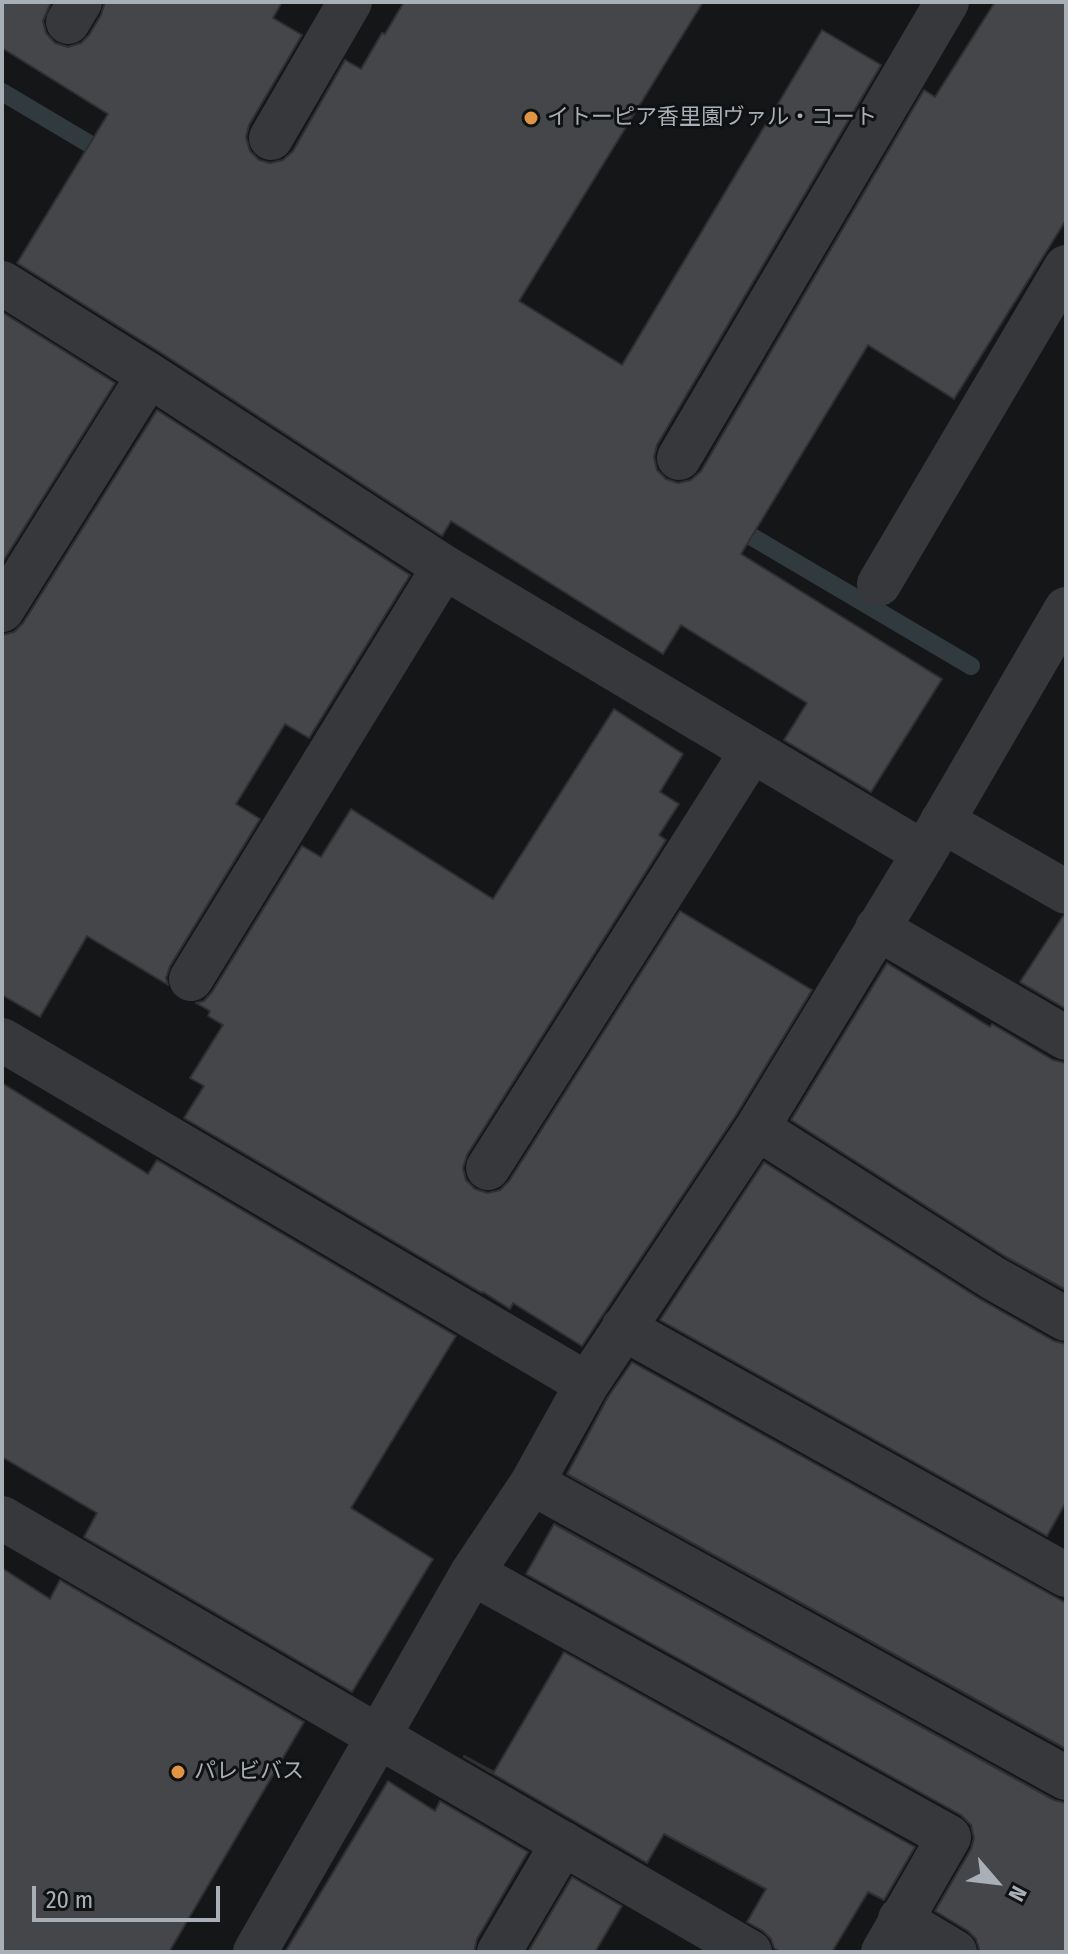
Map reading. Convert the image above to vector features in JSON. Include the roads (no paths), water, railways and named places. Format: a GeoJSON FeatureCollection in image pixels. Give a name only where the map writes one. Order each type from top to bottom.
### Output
{"type":"FeatureCollection","features":[{"type":"Feature","properties":{"kind":"street"},"geometry":{"type":"LineString","coordinates":[[271,138],[350,2]]}},
{"type":"Feature","properties":{"kind":"street"},"geometry":{"type":"LineString","coordinates":[[679,458],[947,2]]}},
{"type":"Feature","properties":{"kind":"street"},"geometry":{"type":"LineString","coordinates":[[879,584],[1066,267]]}},
{"type":"Feature","properties":{"kind":"street"},"geometry":{"type":"LineString","coordinates":[[2,283],[444,567],[752,751],[933,837],[1066,892]]}},
{"type":"Feature","properties":{"kind":"street"},"geometry":{"type":"LineString","coordinates":[[2,610],[149,375]]}},
{"type":"Feature","properties":{"kind":"street"},"geometry":{"type":"LineString","coordinates":[[191,979],[444,567]]}},
{"type":"Feature","properties":{"kind":"street"},"geometry":{"type":"LineString","coordinates":[[255,1952],[472,1573],[532,1483],[587,1384],[757,1128],[1066,609]]}},
{"type":"Feature","properties":{"kind":"street"},"geometry":{"type":"LineString","coordinates":[[488,1168],[752,751]]}},
{"type":"Feature","properties":{"kind":"street"},"geometry":{"type":"LineString","coordinates":[[877,928],[1066,1038]]}},
{"type":"Feature","properties":{"kind":"street"},"geometry":{"type":"LineString","coordinates":[[2,1040],[587,1384]]}},
{"type":"Feature","properties":{"kind":"street"},"geometry":{"type":"LineString","coordinates":[[757,1128],[993,1278],[1066,1319]]}},
{"type":"Feature","properties":{"kind":"street"},"geometry":{"type":"LineString","coordinates":[[623,1328],[1066,1575]]}},
{"type":"Feature","properties":{"kind":"street"},"geometry":{"type":"LineString","coordinates":[[532,1483],[1066,1778]]}},
{"type":"Feature","properties":{"kind":"street"},"geometry":{"type":"LineString","coordinates":[[2,1518],[750,1952]]}},
{"type":"Feature","properties":{"kind":"street"},"geometry":{"type":"LineString","coordinates":[[472,1573],[949,1837],[892,1936],[955,1952]]}},
{"type":"Feature","properties":{"kind":"street"},"geometry":{"type":"LineString","coordinates":[[499,1952],[563,1843]]}},
{"type":"Feature","properties":{"kind":"waterway"},"geometry":{"type":"LineString","coordinates":[[2,92],[108,155]]}},
{"type":"Feature","properties":{"kind":"waterway"},"geometry":{"type":"LineString","coordinates":[[732,525],[971,666]]}},
{"type":"Feature","properties":{"kind":"place","name":"イトーピア香里園ヴァル・コート"},"geometry":{"type":"Point","coordinates":[531,118]}},
{"type":"Feature","properties":{"kind":"place","name":"パレビバス"},"geometry":{"type":"Point","coordinates":[178,1772]}}]}
